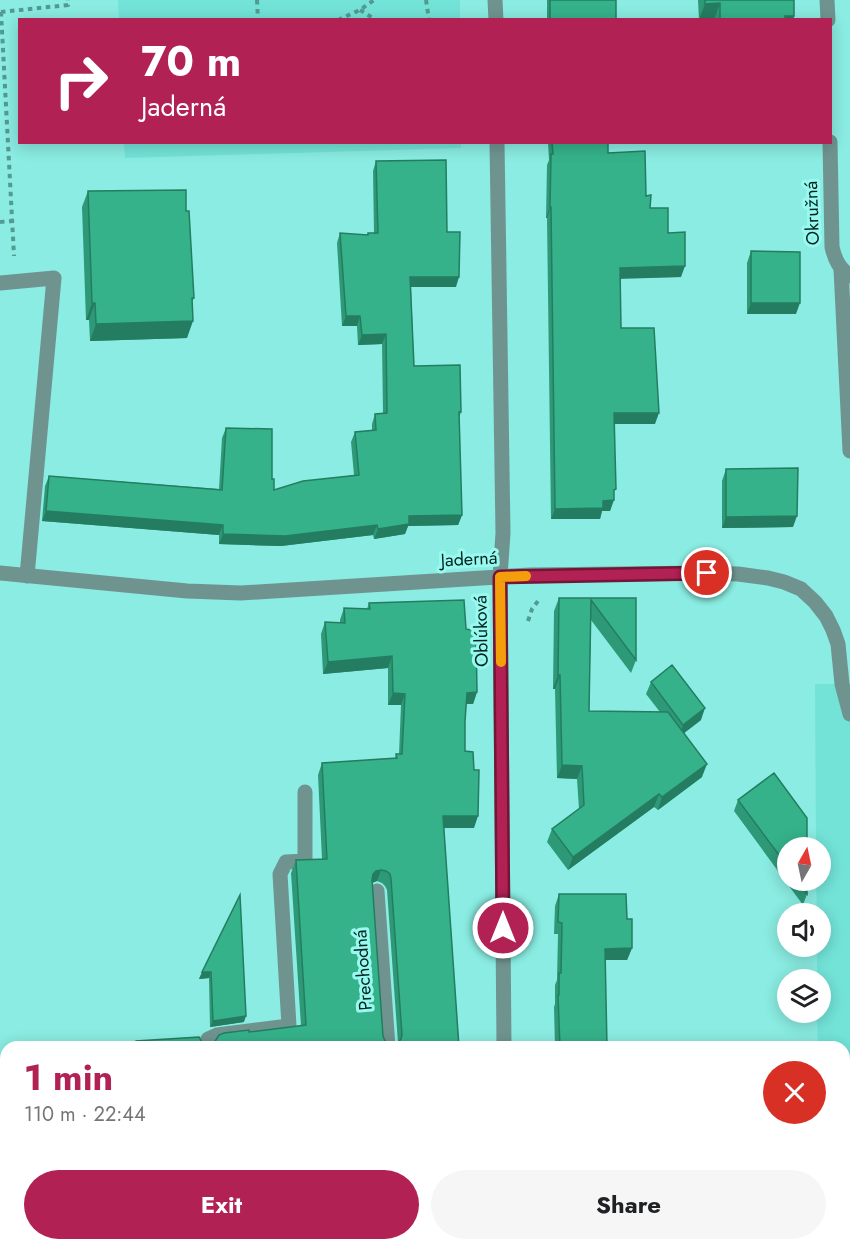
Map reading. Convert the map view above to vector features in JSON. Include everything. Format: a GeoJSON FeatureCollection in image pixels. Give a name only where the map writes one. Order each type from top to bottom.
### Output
{"type":"FeatureCollection","features":[{"type":"Feature","properties":{"kind":"street"},"geometry":{"type":"LineString","coordinates":[[495,0],[496,18]]}},
{"type":"Feature","properties":{"kind":"street"},"geometry":{"type":"LineString","coordinates":[[827,0],[828,18]]}},
{"type":"Feature","properties":{"kind":"street","name":"Oblúková"},"geometry":{"type":"LineString","coordinates":[[497,144],[503,533],[500,577],[504,1041]]}},
{"type":"Feature","properties":{"kind":"street","name":"Okružná"},"geometry":{"type":"LineString","coordinates":[[830,144],[832,247],[835,260],[845,273],[850,451]]}},
{"type":"Feature","properties":{"kind":"street"},"geometry":{"type":"LineString","coordinates":[[7,283],[54,278],[27,576]]}},
{"type":"Feature","properties":{"kind":"street","name":"Jaderná"},"geometry":{"type":"LineString","coordinates":[[0,573],[187,591],[241,593],[500,577],[738,574],[784,582],[801,589],[826,616],[838,644],[842,684],[850,714]]}},
{"type":"Feature","properties":{"kind":"street"},"geometry":{"type":"LineString","coordinates":[[207,1041],[217,1035],[289,1026],[280,874],[286,862],[305,861],[305,792]]}},
{"type":"Feature","properties":{"kind":"street","name":"Prechodná"},"geometry":{"type":"LineString","coordinates":[[377,891],[388,1041]]}},
{"type":"Feature","properties":{"kind":"path"},"geometry":{"type":"LineString","coordinates":[[7,283],[12,221],[0,12],[69,5],[68,0]]}},
{"type":"Feature","properties":{"kind":"path"},"geometry":{"type":"LineString","coordinates":[[257,0],[258,18]]}},
{"type":"Feature","properties":{"kind":"path"},"geometry":{"type":"LineString","coordinates":[[342,18],[374,0]]}},
{"type":"Feature","properties":{"kind":"path"},"geometry":{"type":"LineString","coordinates":[[426,0],[429,18]]}},
{"type":"Feature","properties":{"kind":"path"},"geometry":{"type":"LineString","coordinates":[[360,10],[373,18]]}},
{"type":"Feature","properties":{"kind":"path"},"geometry":{"type":"LineString","coordinates":[[0,140],[8,140]]}},
{"type":"Feature","properties":{"kind":"path"},"geometry":{"type":"LineString","coordinates":[[0,222],[12,221]]}},
{"type":"Feature","properties":{"kind":"path"},"geometry":{"type":"LineString","coordinates":[[528,631],[528,620],[532,609],[541,598]]}},
{"type":"Feature","properties":{"kind":"shaded area"},"geometry":{"type":"Polygon","coordinates":[[[118,0],[460,0],[460,18],[119,18],[118,0]]]}},
{"type":"Feature","properties":{"kind":"shaded area"},"geometry":{"type":"Polygon","coordinates":[[[124,144],[461,144],[461,148],[125,158],[124,144]]]}},
{"type":"Feature","properties":{"kind":"shaded area"},"geometry":{"type":"Polygon","coordinates":[[[815,684],[850,684],[850,1041],[818,1041],[817,1023],[831,1023],[831,969],[817,969],[817,957],[831,957],[831,903],[817,903],[816,891],[831,891],[831,837],[816,837],[815,684]]]}},
{"type":"Feature","properties":{"kind":"building"},"geometry":{"type":"Polygon","coordinates":[[[550,0],[616,0],[616,18],[550,18],[550,0]]]}},
{"type":"Feature","properties":{"kind":"building"},"geometry":{"type":"Polygon","coordinates":[[[705,0],[794,0],[794,16],[720,18],[720,3],[705,4],[705,0]]]}},
{"type":"Feature","properties":{"kind":"building"},"geometry":{"type":"Polygon","coordinates":[[[552,144],[608,144],[608,153],[645,151],[646,196],[651,195],[650,208],[668,208],[668,233],[685,232],[685,266],[620,268],[621,328],[654,328],[659,413],[614,413],[616,489],[614,500],[603,501],[603,508],[555,509],[550,207],[551,154],[553,154],[552,144]]]}},
{"type":"Feature","properties":{"kind":"building"},"geometry":{"type":"Polygon","coordinates":[[[446,160],[447,232],[460,232],[459,277],[410,277],[414,366],[460,365],[462,515],[409,516],[409,524],[378,529],[377,525],[285,536],[223,534],[223,525],[46,511],[49,476],[222,490],[226,428],[272,429],[274,490],[303,481],[359,475],[355,432],[376,430],[375,414],[387,413],[386,334],[362,335],[360,316],[346,316],[340,233],[368,235],[368,233],[378,233],[376,161],[446,160]]]}},
{"type":"Feature","properties":{"kind":"building"},"geometry":{"type":"Polygon","coordinates":[[[186,190],[194,298],[192,298],[193,321],[96,324],[95,303],[92,303],[88,191],[186,190]]]}},
{"type":"Feature","properties":{"kind":"building"},"geometry":{"type":"Polygon","coordinates":[[[751,251],[800,252],[800,303],[751,303],[751,251]]]}},
{"type":"Feature","properties":{"kind":"building"},"geometry":{"type":"Polygon","coordinates":[[[798,468],[797,516],[726,517],[726,469],[798,468]]]}},
{"type":"Feature","properties":{"kind":"building"},"geometry":{"type":"Polygon","coordinates":[[[559,598],[636,598],[636,660],[591,600],[589,711],[668,712],[707,764],[662,797],[659,794],[573,857],[552,829],[584,805],[582,766],[562,765],[560,675],[558,675],[559,598]]]}},
{"type":"Feature","properties":{"kind":"building"},"geometry":{"type":"Polygon","coordinates":[[[464,600],[466,629],[476,631],[477,692],[467,693],[465,751],[473,752],[474,770],[479,770],[478,816],[443,816],[459,1041],[400,1041],[402,1035],[391,879],[390,874],[381,870],[373,874],[372,880],[385,1041],[215,1041],[219,1035],[224,1033],[306,1025],[296,860],[327,859],[322,763],[397,758],[396,754],[402,754],[405,694],[393,693],[392,656],[328,662],[325,622],[345,623],[344,608],[370,609],[369,603],[464,600]]]}},
{"type":"Feature","properties":{"kind":"building"},"geometry":{"type":"Polygon","coordinates":[[[672,665],[705,708],[683,725],[651,682],[672,665]]]}},
{"type":"Feature","properties":{"kind":"building"},"geometry":{"type":"Polygon","coordinates":[[[774,773],[807,818],[807,837],[777,837],[777,852],[738,800],[774,773]]]}},
{"type":"Feature","properties":{"kind":"building"},"geometry":{"type":"Polygon","coordinates":[[[559,894],[626,894],[627,919],[632,919],[632,948],[605,949],[607,1041],[560,1041],[558,995],[562,923],[558,922],[559,894]]]}},
{"type":"Feature","properties":{"kind":"building"},"geometry":{"type":"Polygon","coordinates":[[[240,895],[246,1016],[213,1021],[211,972],[202,972],[240,895]]]}},
{"type":"Feature","properties":{"kind":"building"},"geometry":{"type":"Polygon","coordinates":[[[199,1037],[201,1041],[136,1041],[199,1037]]]}},
{"type":"Feature","properties":{"kind":"slow traffic"},"geometry":{"type":"LineString","coordinates":[[501,662],[500,577],[526,576]]}},
{"type":"Feature","properties":{"kind":"route"},"geometry":{"type":"LineString","coordinates":[[503,928],[500,577],[707,573]]}}]}
